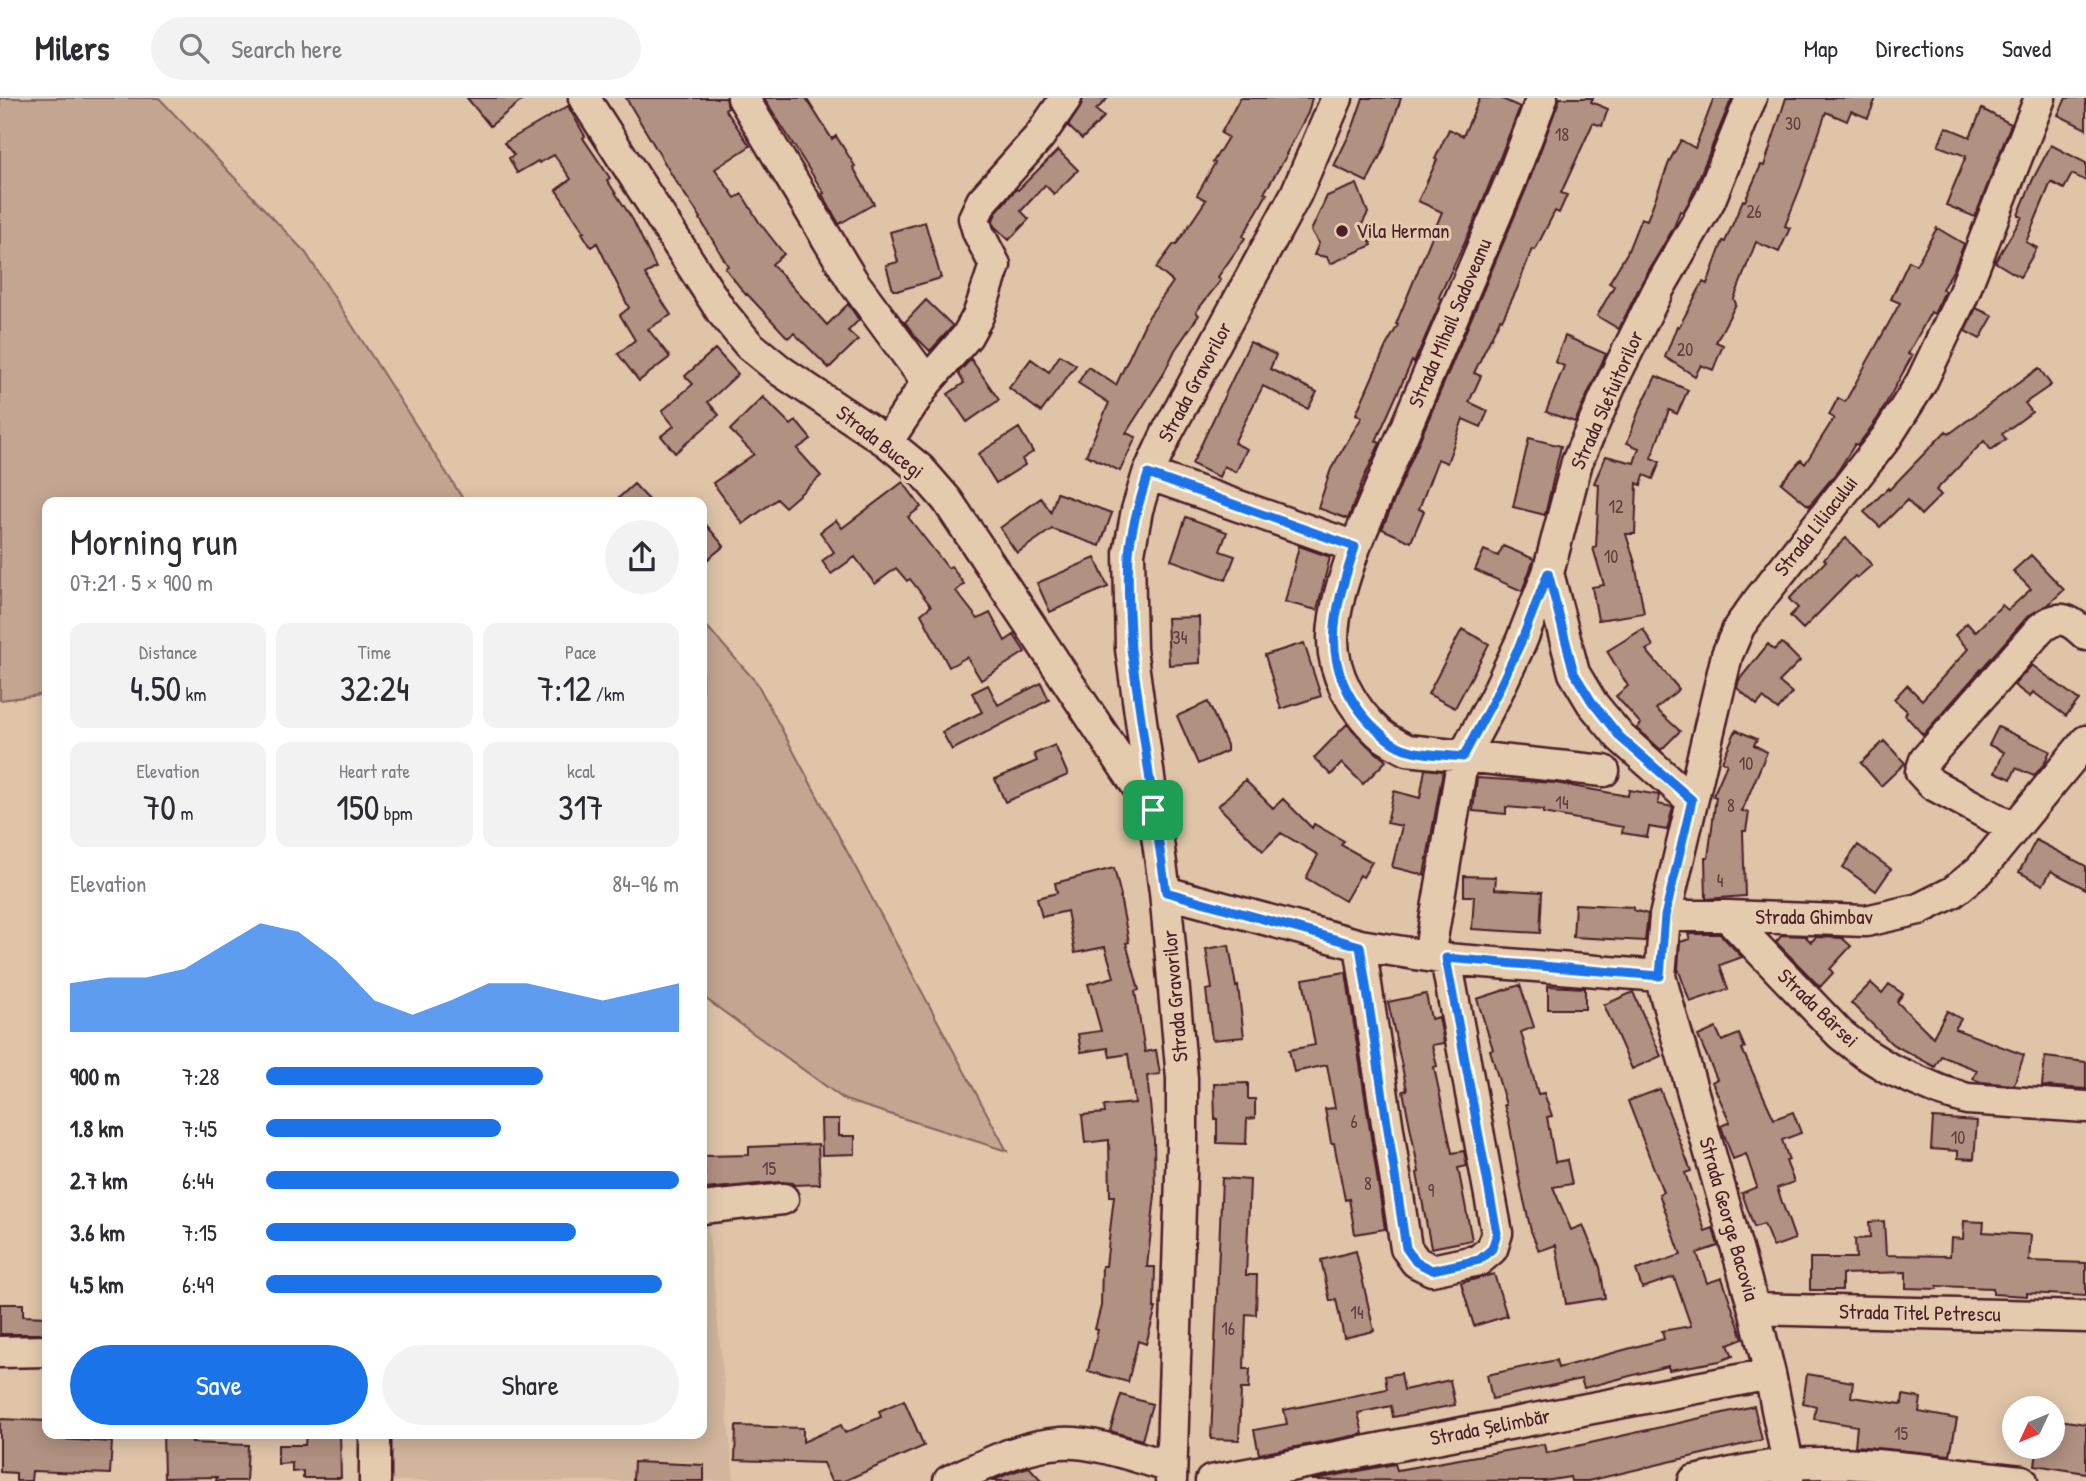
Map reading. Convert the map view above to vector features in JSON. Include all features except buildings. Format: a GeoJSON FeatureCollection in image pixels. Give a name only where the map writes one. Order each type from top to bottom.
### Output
{"type":"FeatureCollection","features":[{"type":"Feature","properties":{"kind":"street","name":"Strada Bucegi"},"geometry":{"type":"LineString","coordinates":[[584,98],[721,310],[749,345],[781,371],[887,442],[920,469],[947,500],[1153,810]]}},
{"type":"Feature","properties":{"kind":"street"},"geometry":{"type":"LineString","coordinates":[[743,98],[852,280],[927,382]]}},
{"type":"Feature","properties":{"kind":"street"},"geometry":{"type":"LineString","coordinates":[[887,442],[927,382],[967,336],[978,316],[995,265],[974,218],[982,201],[1039,137],[1066,98]]}},
{"type":"Feature","properties":{"kind":"street","name":"Strada Gravorilor"},"geometry":{"type":"LineString","coordinates":[[1171,1474],[1182,1078],[1166,892],[1131,649],[1129,553],[1137,510],[1148,474],[1296,194],[1337,98]]}},
{"type":"Feature","properties":{"kind":"street","name":"Strada Mihail Sadoveanu"},"geometry":{"type":"LineString","coordinates":[[1542,98],[1511,180],[1355,547],[1339,595],[1333,638],[1338,671],[1354,705],[1381,734],[1407,750],[1604,771]]}},
{"type":"Feature","properties":{"kind":"street","name":"Strada Slefuitorilor"},"geometry":{"type":"LineString","coordinates":[[1692,800],[1620,737],[1592,702],[1574,673],[1548,573],[1577,462],[1612,382],[1658,290],[1710,200],[1751,98]]}},
{"type":"Feature","properties":{"kind":"street","name":"Strada Liliacului"},"geometry":{"type":"LineString","coordinates":[[1660,976],[1665,916],[1727,655],[1739,627],[1886,438],[1921,383],[1962,297],[2040,98]]}},
{"type":"Feature","properties":{"kind":"street"},"geometry":{"type":"LineString","coordinates":[[1148,474],[1355,547]]}},
{"type":"Feature","properties":{"kind":"street"},"geometry":{"type":"LineString","coordinates":[[1360,946],[1406,1248],[1416,1262],[1432,1270],[1479,1260],[1492,1249],[1497,1233],[1437,957],[1463,757],[1521,642],[1548,573]]}},
{"type":"Feature","properties":{"kind":"street"},"geometry":{"type":"LineString","coordinates":[[2013,828],[1932,783],[1921,772],[1925,760],[2049,621],[2065,620],[2086,635]]}},
{"type":"Feature","properties":{"kind":"street","name":"Strada Ghimbav"},"geometry":{"type":"LineString","coordinates":[[1665,916],[1866,922],[1919,909],[1953,892],[1980,870],[2086,741]]}},
{"type":"Feature","properties":{"kind":"street"},"geometry":{"type":"LineString","coordinates":[[1166,892],[1360,946],[1437,957],[1660,976]]}},
{"type":"Feature","properties":{"kind":"street","name":"Strada Bârsei"},"geometry":{"type":"LineString","coordinates":[[1727,916],[1840,1034],[1890,1069],[1941,1091],[1967,1098],[2086,1107]]}},
{"type":"Feature","properties":{"kind":"street","name":"Strada George Bacovia"},"geometry":{"type":"LineString","coordinates":[[1660,976],[1754,1309],[1770,1374],[1788,1472]]}},
{"type":"Feature","properties":{"kind":"street"},"geometry":{"type":"LineString","coordinates":[[707,1207],[783,1199]]}},
{"type":"Feature","properties":{"kind":"street","name":"Strada Titel Petrescu"},"geometry":{"type":"LineString","coordinates":[[1754,1309],[2086,1317]]}},
{"type":"Feature","properties":{"kind":"street"},"geometry":{"type":"LineString","coordinates":[[0,1352],[42,1351]]}},
{"type":"Feature","properties":{"kind":"street","name":"Strada Șelimbăr"},"geometry":{"type":"LineString","coordinates":[[1211,1481],[1770,1374]]}},
{"type":"Feature","properties":{"kind":"street"},"geometry":{"type":"LineString","coordinates":[[375,1439],[375,1481]]}},
{"type":"Feature","properties":{"kind":"street"},"geometry":{"type":"LineString","coordinates":[[950,1481],[1000,1458],[1033,1447],[1061,1443],[1089,1445],[1171,1474]]}},
{"type":"Feature","properties":{"kind":"street"},"geometry":{"type":"LineString","coordinates":[[1695,1481],[1788,1472],[1838,1463],[2022,1481]]}},
{"type":"Feature","properties":{"kind":"shaded area"},"geometry":{"type":"Polygon","coordinates":[[[0,98],[159,98],[306,253],[462,497],[42,497],[42,695],[0,700],[0,98]]]}},
{"type":"Feature","properties":{"kind":"shaded area"},"geometry":{"type":"Polygon","coordinates":[[[707,627],[757,683],[1007,1151],[845,1100],[707,1000],[707,627]]]}},
{"type":"Feature","properties":{"kind":"shaded area"},"geometry":{"type":"Polygon","coordinates":[[[707,1217],[734,1481],[375,1481],[376,1439],[707,1439],[707,1217]]]}},
{"type":"Feature","properties":{"kind":"place","name":"Vila Herman"},"geometry":{"type":"Point","coordinates":[1342,231]}},
{"type":"Feature","properties":{"kind":"route"},"geometry":{"type":"LineString","coordinates":[[1148,474],[1355,547],[1339,595],[1333,638],[1338,671],[1354,705],[1381,734],[1407,750],[1463,757],[1521,642],[1548,573],[1574,673],[1592,702],[1620,737],[1692,800],[1665,916],[1660,976],[1446,958],[1497,1233],[1492,1249],[1479,1260],[1432,1270],[1416,1262],[1406,1248],[1360,946],[1166,892],[1153,810],[1131,649],[1129,609],[1129,553],[1137,510],[1148,474]]}}]}
